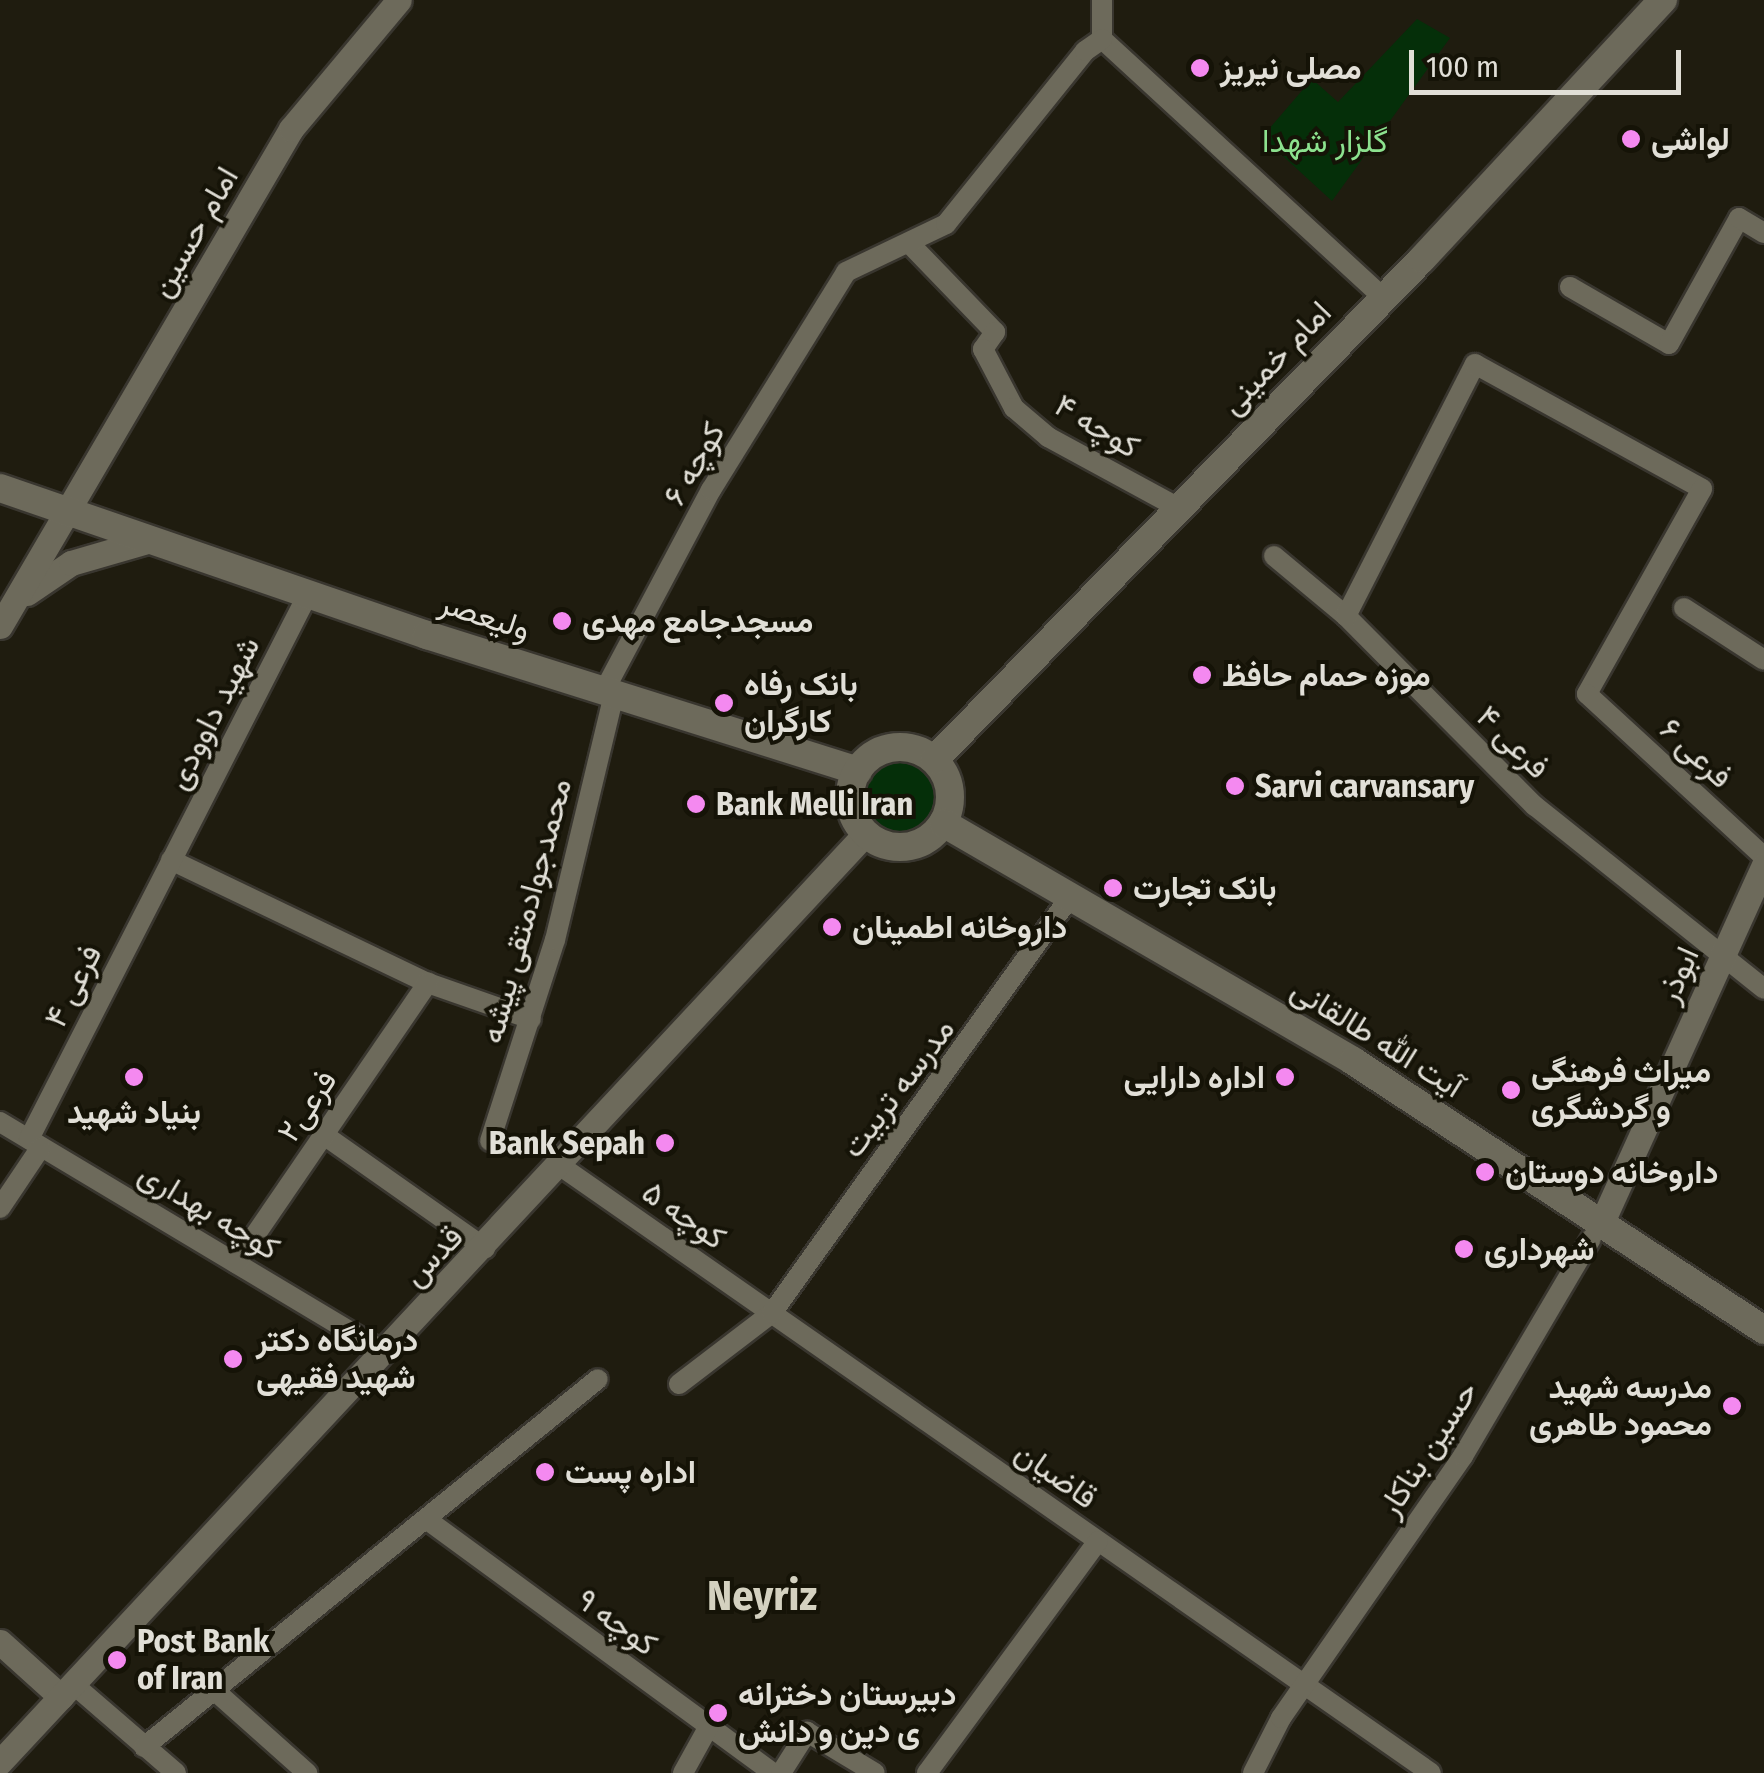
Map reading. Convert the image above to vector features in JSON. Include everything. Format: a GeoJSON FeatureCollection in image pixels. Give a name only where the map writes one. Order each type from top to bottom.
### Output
{"type":"FeatureCollection","features":[{"type":"Feature","properties":{"kind":"main road","name":"امام خمینی"},"geometry":{"type":"LineString","coordinates":[[934,760],[1384,298],[1663,0]]}},
{"type":"Feature","properties":{"kind":"main road","name":"ولیعصر"},"geometry":{"type":"LineString","coordinates":[[0,488],[308,594],[858,771]]}},
{"type":"Feature","properties":{"kind":"main road"},"geometry":{"type":"LineString","coordinates":[[894,748],[934,760],[950,790],[943,824],[907,846],[866,833],[850,804],[858,771],[894,748]]}},
{"type":"Feature","properties":{"kind":"main road","name":"آیت الله طالقانی"},"geometry":{"type":"LineString","coordinates":[[943,824],[1353,1061],[1596,1230],[1764,1330]]}},
{"type":"Feature","properties":{"kind":"street","name":"امام حسین"},"geometry":{"type":"LineString","coordinates":[[0,626],[291,129],[399,0]]}},
{"type":"Feature","properties":{"kind":"street"},"geometry":{"type":"LineString","coordinates":[[1102,0],[1102,39],[1384,298]]}},
{"type":"Feature","properties":{"kind":"street"},"geometry":{"type":"LineString","coordinates":[[909,243],[946,224],[1085,51],[1102,39]]}},
{"type":"Feature","properties":{"kind":"street"},"geometry":{"type":"LineString","coordinates":[[1570,288],[1669,344],[1739,218],[1764,233]]}},
{"type":"Feature","properties":{"kind":"street","name":"۶ کوچه"},"geometry":{"type":"LineString","coordinates":[[609,693],[711,490],[846,272],[909,243]]}},
{"type":"Feature","properties":{"kind":"street","name":"کوچه ۴"},"geometry":{"type":"LineString","coordinates":[[909,243],[995,332],[983,349],[1014,408],[1048,436],[1180,508]]}},
{"type":"Feature","properties":{"kind":"street","name":"فرعی ۶"},"geometry":{"type":"LineString","coordinates":[[1346,616],[1475,364],[1702,489],[1587,694],[1764,865]]}},
{"type":"Feature","properties":{"kind":"street"},"geometry":{"type":"LineString","coordinates":[[18,598],[71,563],[150,540]]}},
{"type":"Feature","properties":{"kind":"street","name":"فرعی ۴"},"geometry":{"type":"LineString","coordinates":[[1274,556],[1346,616],[1535,806],[1721,959],[1764,989]]}},
{"type":"Feature","properties":{"kind":"street","name":"شهید داوودی"},"geometry":{"type":"LineString","coordinates":[[171,860],[308,594]]}},
{"type":"Feature","properties":{"kind":"street"},"geometry":{"type":"LineString","coordinates":[[1684,608],[1764,660]]}},
{"type":"Feature","properties":{"kind":"street","name":"محمدجوادمتقی پیشه"},"geometry":{"type":"LineString","coordinates":[[490,1141],[531,1019],[609,693]]}},
{"type":"Feature","properties":{"kind":"street","name":"قدس"},"geometry":{"type":"LineString","coordinates":[[0,1762],[562,1167],[866,833]]}},
{"type":"Feature","properties":{"kind":"street"},"geometry":{"type":"LineString","coordinates":[[171,860],[428,982],[531,1019]]}},
{"type":"Feature","properties":{"kind":"street","name":"فرعی ۴"},"geometry":{"type":"LineString","coordinates":[[0,1208],[171,860]]}},
{"type":"Feature","properties":{"kind":"street","name":"ابوذر"},"geometry":{"type":"LineString","coordinates":[[1596,1230],[1764,865]]}},
{"type":"Feature","properties":{"kind":"street","name":"مدرسه تربیت"},"geometry":{"type":"LineString","coordinates":[[678,1384],[772,1314],[1070,898]]}},
{"type":"Feature","properties":{"kind":"street","name":"فرعی۲"},"geometry":{"type":"LineString","coordinates":[[236,1263],[428,982]]}},
{"type":"Feature","properties":{"kind":"street","name":"کوچه بهداری"},"geometry":{"type":"LineString","coordinates":[[0,1122],[386,1352]]}},
{"type":"Feature","properties":{"kind":"street"},"geometry":{"type":"LineString","coordinates":[[324,1135],[485,1248]]}},
{"type":"Feature","properties":{"kind":"street","name":"کوچه ۵"},"geometry":{"type":"LineString","coordinates":[[562,1167],[772,1314]]}},
{"type":"Feature","properties":{"kind":"street","name":"حسین بناکار"},"geometry":{"type":"LineString","coordinates":[[1252,1773],[1306,1686],[1464,1456],[1596,1230]]}},
{"type":"Feature","properties":{"kind":"street","name":"قاضیان"},"geometry":{"type":"LineString","coordinates":[[772,1314],[1432,1773]]}},
{"type":"Feature","properties":{"kind":"street"},"geometry":{"type":"LineString","coordinates":[[144,1747],[598,1380]]}},
{"type":"Feature","properties":{"kind":"street","name":"کوچه ۹"},"geometry":{"type":"LineString","coordinates":[[426,1518],[773,1773]]}},
{"type":"Feature","properties":{"kind":"street"},"geometry":{"type":"LineString","coordinates":[[928,1773],[1098,1541]]}},
{"type":"Feature","properties":{"kind":"street"},"geometry":{"type":"LineString","coordinates":[[0,1642],[176,1773]]}},
{"type":"Feature","properties":{"kind":"street"},"geometry":{"type":"LineString","coordinates":[[214,1690],[308,1773]]}},
{"type":"Feature","properties":{"kind":"street"},"geometry":{"type":"LineString","coordinates":[[683,1773],[709,1726]]}},
{"type":"Feature","properties":{"kind":"street"},"geometry":{"type":"LineString","coordinates":[[781,1773],[807,1732],[875,1773]]}},
{"type":"Feature","properties":{"kind":"green space","name":"گلزار شهدا"},"geometry":{"type":"Polygon","coordinates":[[[1417,19],[1450,38],[1332,201],[1262,137],[1312,79],[1338,102],[1417,19]]]}},
{"type":"Feature","properties":{"kind":"green space"},"geometry":{"type":"Polygon","coordinates":[[[905,758],[937,781],[933,835],[888,834],[863,808],[871,773],[905,758]]]}},
{"type":"Feature","properties":{"kind":"place","name":"مصلی نیریز"},"geometry":{"type":"Point","coordinates":[1200,68]}},
{"type":"Feature","properties":{"kind":"place","name":"لواشی"},"geometry":{"type":"Point","coordinates":[1631,139]}},
{"type":"Feature","properties":{"kind":"place","name":"مسجدجامع مهدی"},"geometry":{"type":"Point","coordinates":[562,621]}},
{"type":"Feature","properties":{"kind":"place","name":"موزه حمام حافظ"},"geometry":{"type":"Point","coordinates":[1202,675]}},
{"type":"Feature","properties":{"kind":"place","name":"بانک رفاه کارگران"},"geometry":{"type":"Point","coordinates":[724,703]}},
{"type":"Feature","properties":{"kind":"place","name":"Sarvi carvansary"},"geometry":{"type":"Point","coordinates":[1235,786]}},
{"type":"Feature","properties":{"kind":"place","name":"Bank Melli Iran"},"geometry":{"type":"Point","coordinates":[696,804]}},
{"type":"Feature","properties":{"kind":"place","name":"بانک تجارت"},"geometry":{"type":"Point","coordinates":[1113,888]}},
{"type":"Feature","properties":{"kind":"place","name":"داروخانه اطمینان"},"geometry":{"type":"Point","coordinates":[832,927]}},
{"type":"Feature","properties":{"kind":"place","name":"بنیاد شهید"},"geometry":{"type":"Point","coordinates":[134,1077]}},
{"type":"Feature","properties":{"kind":"place","name":"اداره دارایی"},"geometry":{"type":"Point","coordinates":[1285,1077]}},
{"type":"Feature","properties":{"kind":"place","name":"میراث فرهنگی و گردشگری"},"geometry":{"type":"Point","coordinates":[1511,1090]}},
{"type":"Feature","properties":{"kind":"place","name":"Bank Sepah"},"geometry":{"type":"Point","coordinates":[665,1143]}},
{"type":"Feature","properties":{"kind":"place","name":"داروخانه دوستان"},"geometry":{"type":"Point","coordinates":[1485,1172]}},
{"type":"Feature","properties":{"kind":"place","name":"شهرداری"},"geometry":{"type":"Point","coordinates":[1464,1249]}},
{"type":"Feature","properties":{"kind":"place","name":"درمانگاه دکتر شهید فقیهی"},"geometry":{"type":"Point","coordinates":[233,1359]}},
{"type":"Feature","properties":{"kind":"place","name":"مدرسه شهید محمود طاهری"},"geometry":{"type":"Point","coordinates":[1732,1406]}},
{"type":"Feature","properties":{"kind":"place","name":"اداره پست"},"geometry":{"type":"Point","coordinates":[545,1472]}},
{"type":"Feature","properties":{"kind":"place","name":"Post Bank of Iran"},"geometry":{"type":"Point","coordinates":[117,1660]}},
{"type":"Feature","properties":{"kind":"place","name":"دبیرستان دخترانه ی دین و دانش"},"geometry":{"type":"Point","coordinates":[718,1713]}},
{"type":"Feature","properties":{"kind":"district","name":"Neyriz"},"geometry":{"type":"Point","coordinates":[762,1596]}}]}
